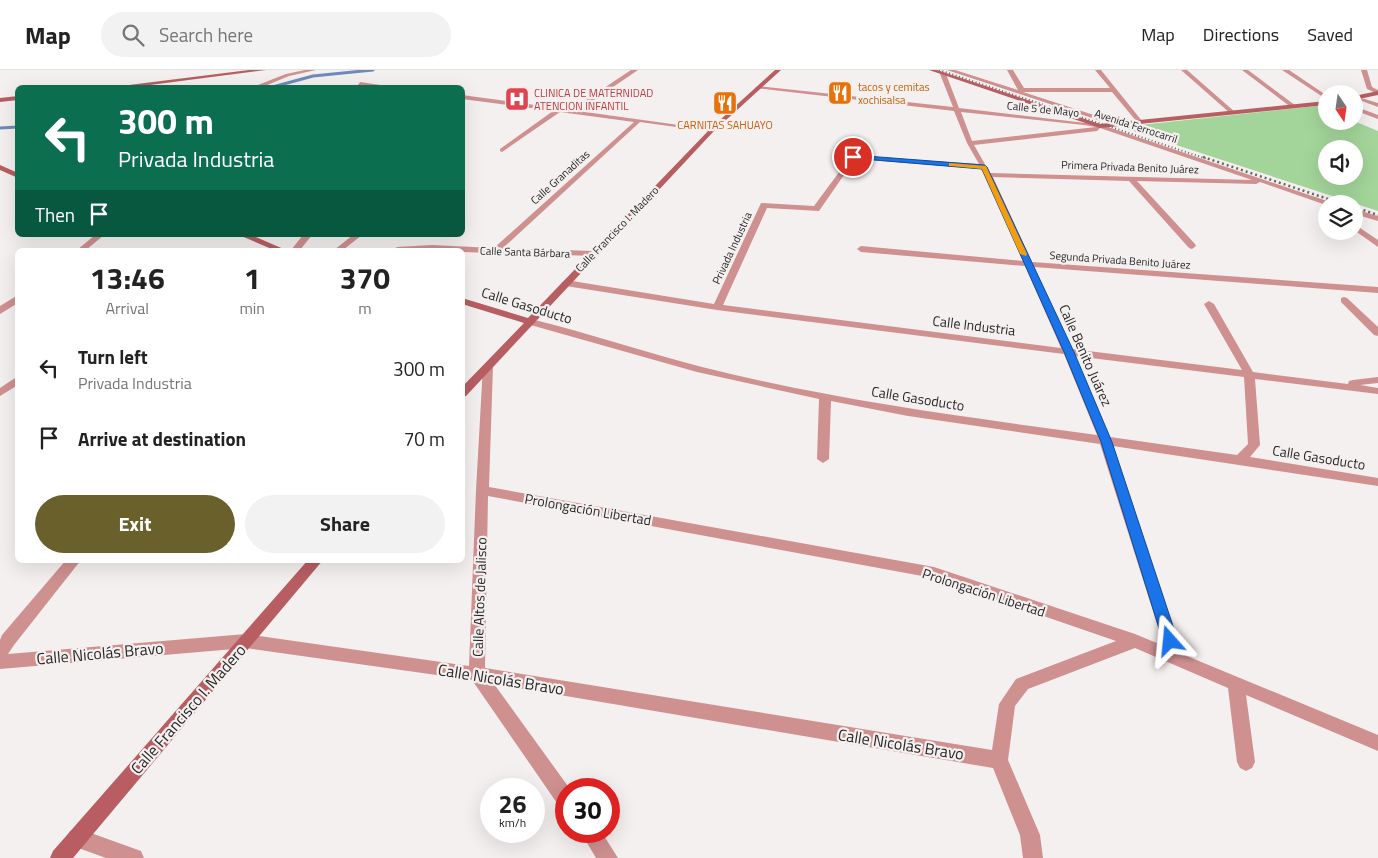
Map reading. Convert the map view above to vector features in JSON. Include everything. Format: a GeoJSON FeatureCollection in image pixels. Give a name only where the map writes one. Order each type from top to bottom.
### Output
{"type":"FeatureCollection","features":[{"type":"Feature","properties":{"kind":"street"},"geometry":{"type":"LineString","coordinates":[[134,85],[263,70]]}},
{"type":"Feature","properties":{"kind":"street"},"geometry":{"type":"LineString","coordinates":[[261,85],[288,75],[313,70]]}},
{"type":"Feature","properties":{"kind":"street"},"geometry":{"type":"LineString","coordinates":[[622,70],[634,71]]}},
{"type":"Feature","properties":{"kind":"street","name":"Calle Francisco I. Madero"},"geometry":{"type":"LineString","coordinates":[[465,391],[712,130],[778,70]]}},
{"type":"Feature","properties":{"kind":"street","name":"Avenida Ferrocarril"},"geometry":{"type":"LineString","coordinates":[[932,70],[1271,182],[1318,200]]}},
{"type":"Feature","properties":{"kind":"street"},"geometry":{"type":"LineString","coordinates":[[950,70],[1115,124]]}},
{"type":"Feature","properties":{"kind":"street"},"geometry":{"type":"LineString","coordinates":[[1010,70],[1022,90]]}},
{"type":"Feature","properties":{"kind":"street"},"geometry":{"type":"LineString","coordinates":[[1098,70],[1139,121]]}},
{"type":"Feature","properties":{"kind":"street"},"geometry":{"type":"LineString","coordinates":[[1184,70],[1233,113]]}},
{"type":"Feature","properties":{"kind":"street"},"geometry":{"type":"LineString","coordinates":[[1245,70],[1294,106]]}},
{"type":"Feature","properties":{"kind":"street"},"geometry":{"type":"LineString","coordinates":[[1285,70],[1318,92]]}},
{"type":"Feature","properties":{"kind":"street"},"geometry":{"type":"LineString","coordinates":[[1364,70],[1369,88],[1378,92]]}},
{"type":"Feature","properties":{"kind":"street"},"geometry":{"type":"LineString","coordinates":[[572,112],[634,71]]}},
{"type":"Feature","properties":{"kind":"street","name":"Calle Benito Juárez"},"geometry":{"type":"LineString","coordinates":[[943,74],[970,143],[986,171],[1069,352],[1106,442],[1176,659]]}},
{"type":"Feature","properties":{"kind":"street"},"geometry":{"type":"LineString","coordinates":[[360,84],[367,85]]}},
{"type":"Feature","properties":{"kind":"street","name":"Calle 5 de Mayo"},"geometry":{"type":"LineString","coordinates":[[758,88],[1100,126],[1318,104]]}},
{"type":"Feature","properties":{"kind":"street"},"geometry":{"type":"LineString","coordinates":[[1010,90],[1114,90]]}},
{"type":"Feature","properties":{"kind":"street"},"geometry":{"type":"LineString","coordinates":[[1363,96],[1378,92]]}},
{"type":"Feature","properties":{"kind":"street"},"geometry":{"type":"LineString","coordinates":[[465,97],[712,130]]}},
{"type":"Feature","properties":{"kind":"street"},"geometry":{"type":"LineString","coordinates":[[0,100],[15,98]]}},
{"type":"Feature","properties":{"kind":"street"},"geometry":{"type":"LineString","coordinates":[[1363,100],[1378,105]]}},
{"type":"Feature","properties":{"kind":"street"},"geometry":{"type":"LineString","coordinates":[[502,150],[558,110]]}},
{"type":"Feature","properties":{"kind":"street"},"geometry":{"type":"LineString","coordinates":[[1363,111],[1378,117]]}},
{"type":"Feature","properties":{"kind":"street","name":"Calle Granaditas"},"geometry":{"type":"LineString","coordinates":[[495,251],[639,120]]}},
{"type":"Feature","properties":{"kind":"street"},"geometry":{"type":"LineString","coordinates":[[970,143],[1098,129],[1100,126]]}},
{"type":"Feature","properties":{"kind":"street","name":"Privada Industria"},"geometry":{"type":"LineString","coordinates":[[717,307],[764,205],[816,208],[853,157],[986,171]]}},
{"type":"Feature","properties":{"kind":"street"},"geometry":{"type":"LineString","coordinates":[[0,167],[15,174]]}},
{"type":"Feature","properties":{"kind":"street","name":"Primera Privada Benito Juárez"},"geometry":{"type":"LineString","coordinates":[[986,171],[1131,179],[1271,182]]}},
{"type":"Feature","properties":{"kind":"street"},"geometry":{"type":"LineString","coordinates":[[1131,179],[1192,246]]}},
{"type":"Feature","properties":{"kind":"street"},"geometry":{"type":"LineString","coordinates":[[1363,214],[1378,219]]}},
{"type":"Feature","properties":{"kind":"street"},"geometry":{"type":"LineString","coordinates":[[1363,233],[1378,244]]}},
{"type":"Feature","properties":{"kind":"street"},"geometry":{"type":"LineString","coordinates":[[84,248],[97,237]]}},
{"type":"Feature","properties":{"kind":"street"},"geometry":{"type":"LineString","coordinates":[[248,237],[277,248]]}},
{"type":"Feature","properties":{"kind":"street"},"geometry":{"type":"LineString","coordinates":[[297,248],[306,237]]}},
{"type":"Feature","properties":{"kind":"street"},"geometry":{"type":"LineString","coordinates":[[341,248],[355,237]]}},
{"type":"Feature","properties":{"kind":"street","name":"Segunda Privada Benito Juárez"},"geometry":{"type":"LineString","coordinates":[[861,249],[1028,264],[1378,290]]}},
{"type":"Feature","properties":{"kind":"street","name":"Calle Santa Bárbara"},"geometry":{"type":"LineString","coordinates":[[465,250],[593,254]]}},
{"type":"Feature","properties":{"kind":"street","name":"Calle Industria"},"geometry":{"type":"LineString","coordinates":[[566,283],[717,307],[1378,391]]}},
{"type":"Feature","properties":{"kind":"street"},"geometry":{"type":"LineString","coordinates":[[2,309],[15,300]]}},
{"type":"Feature","properties":{"kind":"street"},"geometry":{"type":"LineString","coordinates":[[1344,300],[1378,333]]}},
{"type":"Feature","properties":{"kind":"street","name":"Calle Gasoducto"},"geometry":{"type":"LineString","coordinates":[[465,302],[701,370],[825,397],[908,412],[1378,482]]}},
{"type":"Feature","properties":{"kind":"street"},"geometry":{"type":"LineString","coordinates":[[1209,304],[1249,374],[1254,445],[1240,460]]}},
{"type":"Feature","properties":{"kind":"street"},"geometry":{"type":"LineString","coordinates":[[2,309],[15,307]]}},
{"type":"Feature","properties":{"kind":"street","name":"Calle Altos de Jalisco"},"geometry":{"type":"LineString","coordinates":[[488,366],[482,490],[477,674],[555,784]]}},
{"type":"Feature","properties":{"kind":"street"},"geometry":{"type":"LineString","coordinates":[[1329,385],[1378,380]]}},
{"type":"Feature","properties":{"kind":"street"},"geometry":{"type":"LineString","coordinates":[[0,393],[15,381]]}},
{"type":"Feature","properties":{"kind":"street"},"geometry":{"type":"LineString","coordinates":[[823,459],[825,397]]}},
{"type":"Feature","properties":{"kind":"street","name":"Prolongación Libertad"},"geometry":{"type":"LineString","coordinates":[[482,490],[934,573],[1135,642],[1378,743]]}},
{"type":"Feature","properties":{"kind":"street"},"geometry":{"type":"LineString","coordinates":[[0,654],[8,640],[72,563]]}},
{"type":"Feature","properties":{"kind":"street","name":"Calle Francisco I. Madero"},"geometry":{"type":"LineString","coordinates":[[60,858],[313,563]]}},
{"type":"Feature","properties":{"kind":"street","name":"Calle Nicolás Bravo"},"geometry":{"type":"LineString","coordinates":[[0,662],[246,641],[477,674],[1000,760]]}},
{"type":"Feature","properties":{"kind":"street"},"geometry":{"type":"LineString","coordinates":[[1033,858],[1030,835],[1000,760],[1007,704],[1022,684],[1135,642]]}},
{"type":"Feature","properties":{"kind":"street"},"geometry":{"type":"LineString","coordinates":[[1236,684],[1246,762]]}},
{"type":"Feature","properties":{"kind":"street"},"geometry":{"type":"LineString","coordinates":[[77,838],[134,858]]}},
{"type":"Feature","properties":{"kind":"street"},"geometry":{"type":"LineString","coordinates":[[597,843],[608,858]]}},
{"type":"Feature","properties":{"kind":"green space"},"geometry":{"type":"Polygon","coordinates":[[[1317,106],[1318,130],[1363,130],[1363,125],[1378,131],[1378,211],[1363,206],[1363,195],[1329,195],[1121,127],[1317,106]]]}},
{"type":"Feature","properties":{"kind":"waterway"},"geometry":{"type":"LineString","coordinates":[[280,85],[313,76],[373,70]]}},
{"type":"Feature","properties":{"kind":"waterway"},"geometry":{"type":"LineString","coordinates":[[0,128],[15,127]]}},
{"type":"Feature","properties":{"kind":"railway"},"geometry":{"type":"LineString","coordinates":[[939,70],[1207,159]]}},
{"type":"Feature","properties":{"kind":"railway"},"geometry":{"type":"LineString","coordinates":[[1203,157],[1318,196]]}},
{"type":"Feature","properties":{"kind":"railway"},"geometry":{"type":"LineString","coordinates":[[1363,210],[1378,215]]}},
{"type":"Feature","properties":{"kind":"slow traffic"},"geometry":{"type":"LineString","coordinates":[[951,164],[984,167],[1024,254]]}},
{"type":"Feature","properties":{"kind":"place","name":"tacos y cemitas xochisalsa"},"geometry":{"type":"Point","coordinates":[840,93]}},
{"type":"Feature","properties":{"kind":"place","name":"CLINICA DE MATERNIDAD ATENCION INFANTIL"},"geometry":{"type":"Point","coordinates":[517,99]}},
{"type":"Feature","properties":{"kind":"place","name":"CARNITAS SAHUAYO"},"geometry":{"type":"Point","coordinates":[725,103]}},
{"type":"Feature","properties":{"kind":"route"},"geometry":{"type":"LineString","coordinates":[[853,157],[984,167],[1069,352],[1106,442],[1170,641]]}}]}
